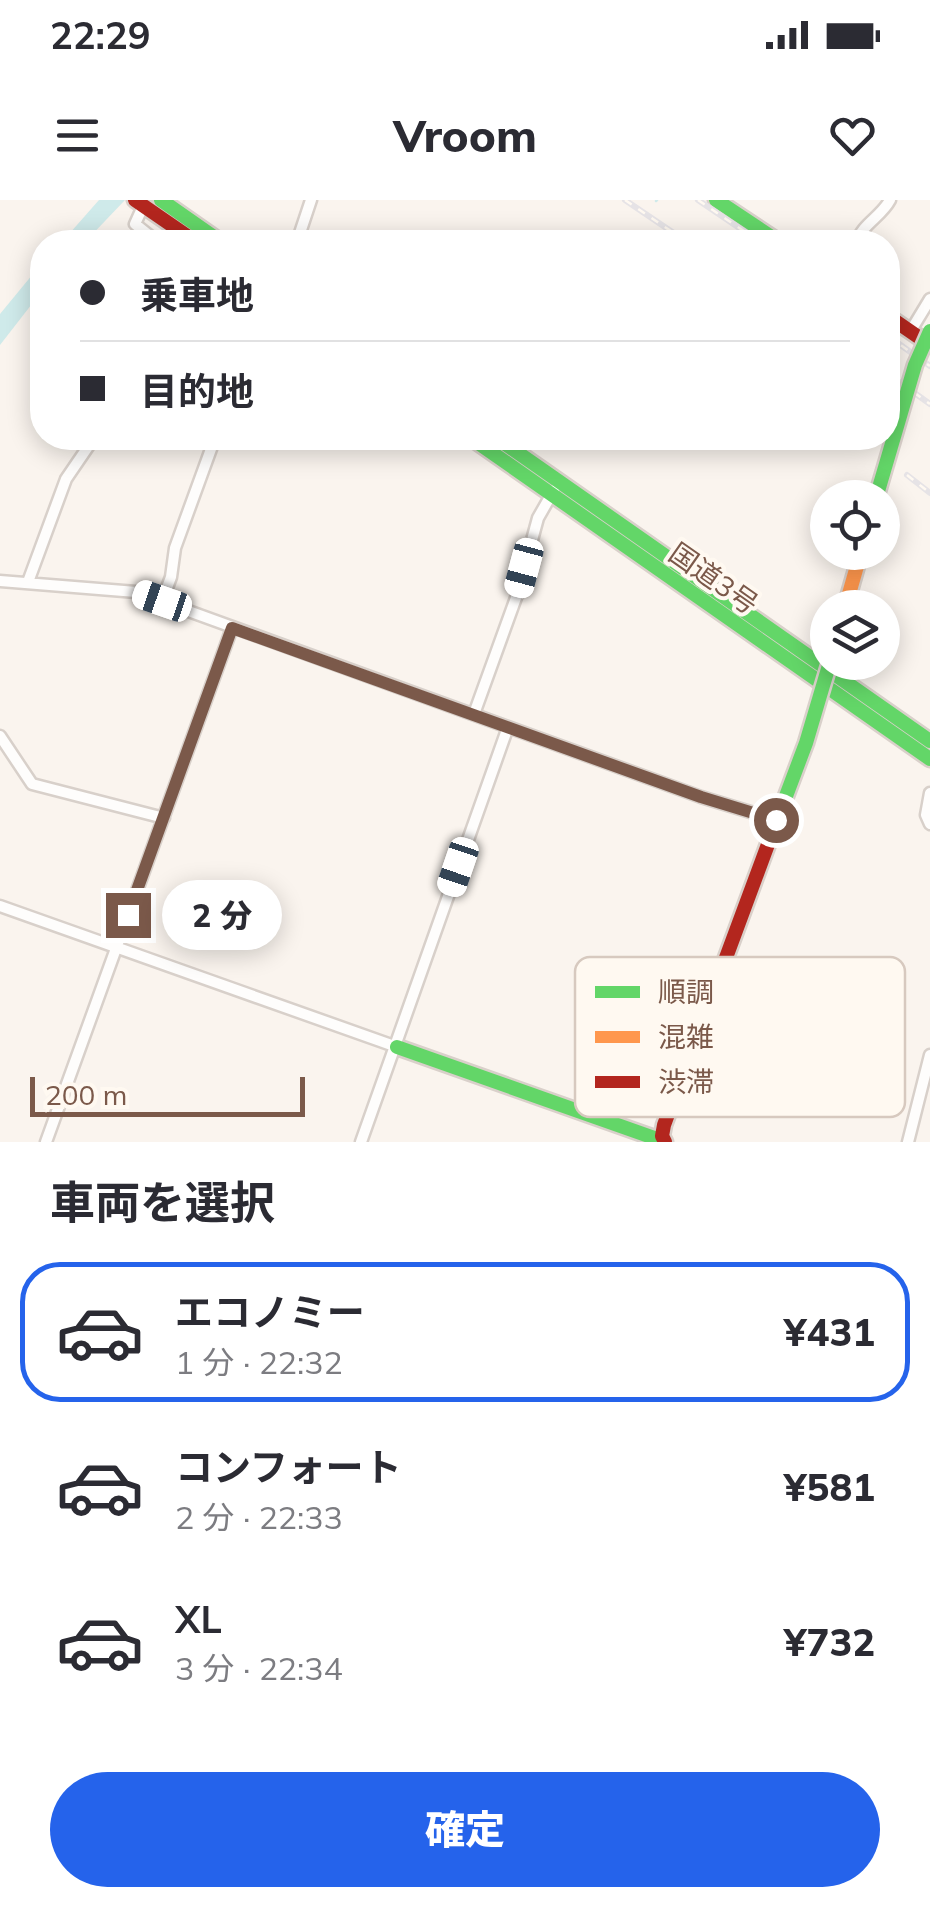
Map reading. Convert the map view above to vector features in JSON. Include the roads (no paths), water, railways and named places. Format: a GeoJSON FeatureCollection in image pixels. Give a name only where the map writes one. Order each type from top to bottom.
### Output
{"type":"FeatureCollection","features":[{"type":"Feature","properties":{"kind":"main road"},"geometry":{"type":"LineString","coordinates":[[161,200],[204,230]]}},
{"type":"Feature","properties":{"kind":"main road"},"geometry":{"type":"LineString","coordinates":[[716,200],[761,230]]}},
{"type":"Feature","properties":{"kind":"main road"},"geometry":{"type":"LineString","coordinates":[[142,202],[180,230]]}},
{"type":"Feature","properties":{"kind":"main road"},"geometry":{"type":"LineString","coordinates":[[900,325],[930,346]]}},
{"type":"Feature","properties":{"kind":"main road"},"geometry":{"type":"LineString","coordinates":[[900,414],[930,331]]}},
{"type":"Feature","properties":{"kind":"main road","name":"国道3号"},"geometry":{"type":"LineString","coordinates":[[490,450],[555,488],[930,742]]}},
{"type":"Feature","properties":{"kind":"main road","name":"国道3号"},"geometry":{"type":"LineString","coordinates":[[511,450],[555,488],[930,758]]}},
{"type":"Feature","properties":{"kind":"main road"},"geometry":{"type":"LineString","coordinates":[[881,480],[890,450]]}},
{"type":"Feature","properties":{"kind":"main road"},"geometry":{"type":"LineString","coordinates":[[726,957],[806,743],[825,680]]}},
{"type":"Feature","properties":{"kind":"main road"},"geometry":{"type":"LineString","coordinates":[[396,1047],[575,1111]]}},
{"type":"Feature","properties":{"kind":"main road"},"geometry":{"type":"LineString","coordinates":[[590,1117],[657,1141],[667,1117]]}},
{"type":"Feature","properties":{"kind":"street"},"geometry":{"type":"LineString","coordinates":[[301,230],[311,200]]}},
{"type":"Feature","properties":{"kind":"street"},"geometry":{"type":"LineString","coordinates":[[864,230],[881,215],[890,200]]}},
{"type":"Feature","properties":{"kind":"street"},"geometry":{"type":"LineString","coordinates":[[142,202],[135,224],[142,230]]}},
{"type":"Feature","properties":{"kind":"street"},"geometry":{"type":"LineString","coordinates":[[910,332],[930,299]]}},
{"type":"Feature","properties":{"kind":"street"},"geometry":{"type":"LineString","coordinates":[[28,582],[66,479],[86,450]]}},
{"type":"Feature","properties":{"kind":"street"},"geometry":{"type":"LineString","coordinates":[[162,601],[172,577],[175,548],[211,450]]}},
{"type":"Feature","properties":{"kind":"street"},"geometry":{"type":"LineString","coordinates":[[474,714],[517,596],[538,518],[555,488]]}},
{"type":"Feature","properties":{"kind":"street"},"geometry":{"type":"LineString","coordinates":[[0,581],[126,590],[162,601],[701,797],[776,820]]}},
{"type":"Feature","properties":{"kind":"street"},"geometry":{"type":"LineString","coordinates":[[46,1142],[232,628]]}},
{"type":"Feature","properties":{"kind":"street"},"geometry":{"type":"LineString","coordinates":[[362,1142],[508,727]]}},
{"type":"Feature","properties":{"kind":"street"},"geometry":{"type":"LineString","coordinates":[[0,736],[32,784],[164,818]]}},
{"type":"Feature","properties":{"kind":"street"},"geometry":{"type":"LineString","coordinates":[[930,793],[926,815],[930,824]]}},
{"type":"Feature","properties":{"kind":"street"},"geometry":{"type":"LineString","coordinates":[[0,906],[396,1047]]}},
{"type":"Feature","properties":{"kind":"street"},"geometry":{"type":"LineString","coordinates":[[908,1142],[930,1055]]}},
{"type":"Feature","properties":{"kind":"water"},"geometry":{"type":"Polygon","coordinates":[[[99,200],[125,200],[96,230],[73,230],[99,200]]]}},
{"type":"Feature","properties":{"kind":"water"},"geometry":{"type":"Polygon","coordinates":[[[30,278],[30,306],[0,345],[0,314],[30,278]]]}},
{"type":"Feature","properties":{"kind":"railway"},"geometry":{"type":"LineString","coordinates":[[625,200],[669,230]]}},
{"type":"Feature","properties":{"kind":"railway"},"geometry":{"type":"LineString","coordinates":[[698,200],[742,230]]}},
{"type":"Feature","properties":{"kind":"railway"},"geometry":{"type":"LineString","coordinates":[[900,345],[930,366]]}},
{"type":"Feature","properties":{"kind":"railway"},"geometry":{"type":"LineString","coordinates":[[900,383],[930,404]]}},
{"type":"Feature","properties":{"kind":"railway"},"geometry":{"type":"LineString","coordinates":[[907,475],[930,493]]}}]}
